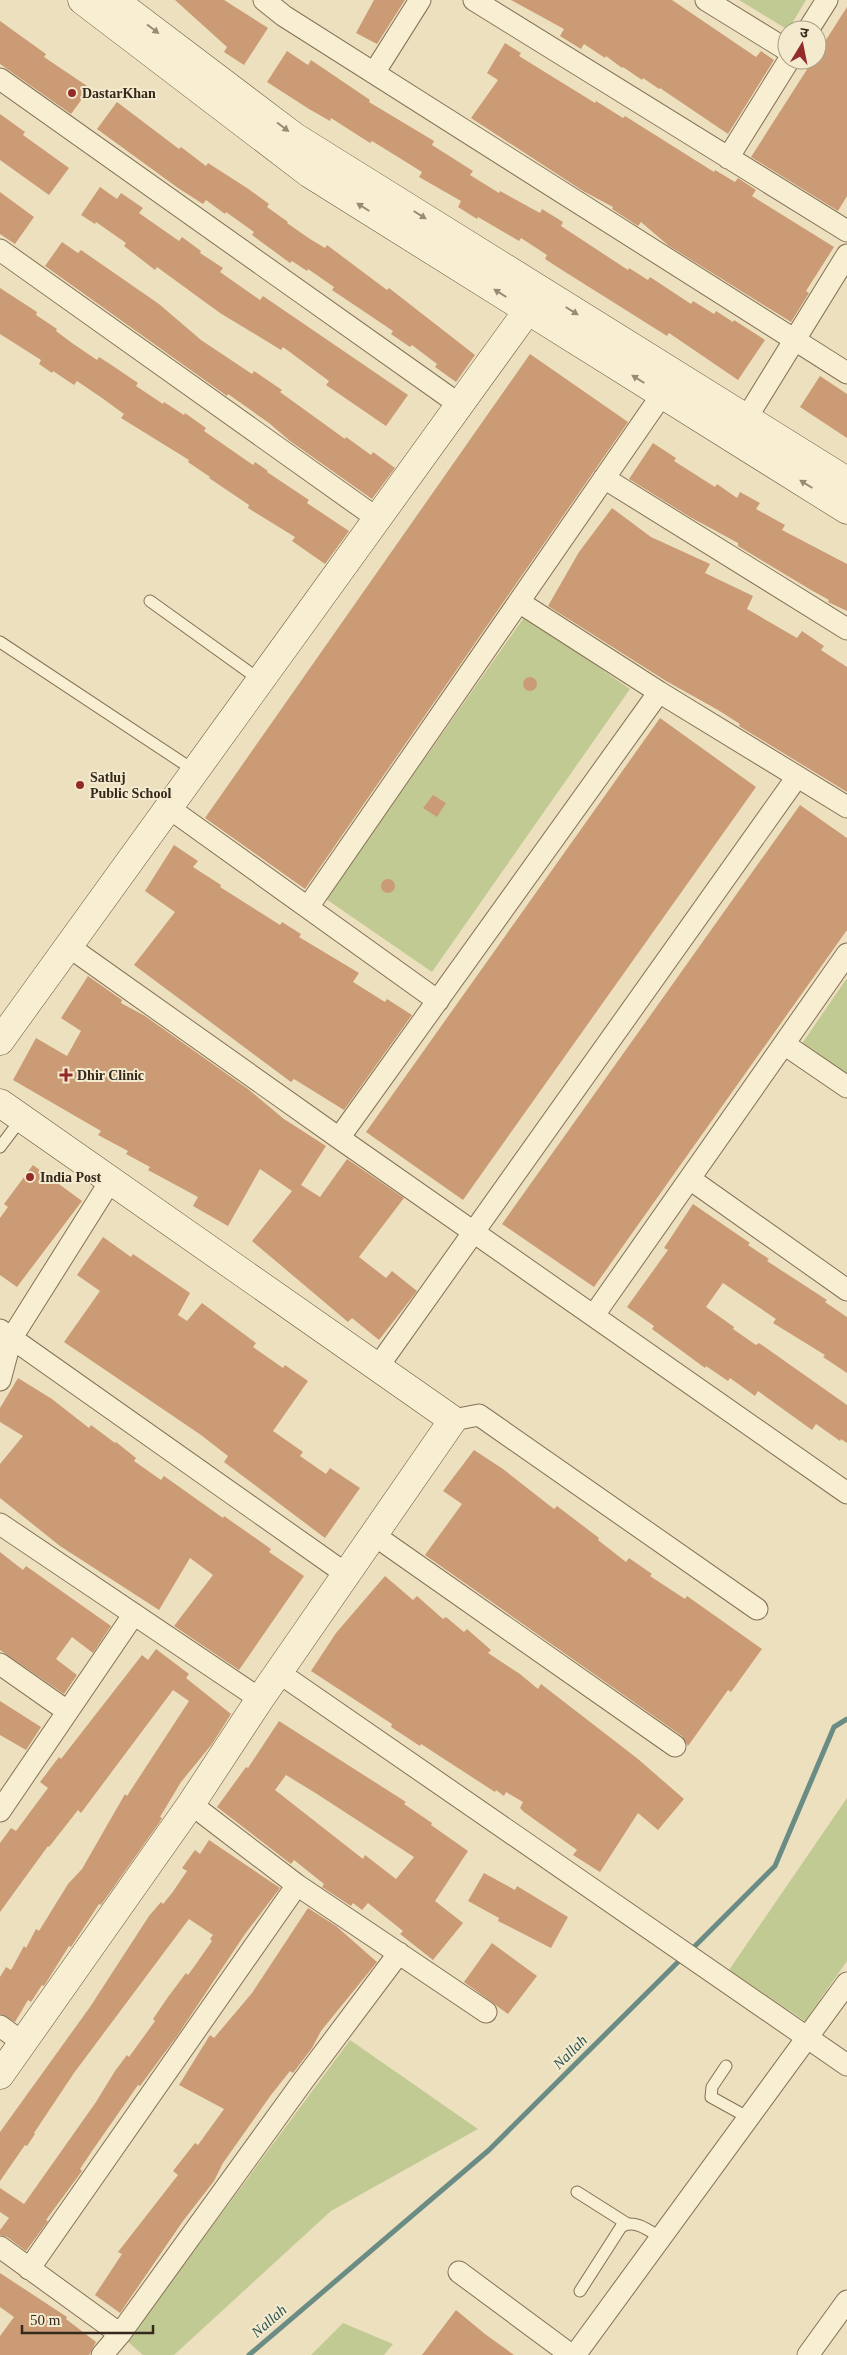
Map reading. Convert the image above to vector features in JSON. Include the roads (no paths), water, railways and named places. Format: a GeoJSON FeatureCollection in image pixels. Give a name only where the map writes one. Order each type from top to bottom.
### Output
{"type":"FeatureCollection","features":[{"type":"Feature","properties":{"kind":"street"},"geometry":{"type":"LineString","coordinates":[[82,0],[310,174],[535,301]]}},
{"type":"Feature","properties":{"kind":"street"},"geometry":{"type":"LineString","coordinates":[[114,0],[295,137],[535,301],[740,429],[847,510]]}},
{"type":"Feature","properties":{"kind":"street"},"geometry":{"type":"LineString","coordinates":[[264,0],[284,16],[847,374]]}},
{"type":"Feature","properties":{"kind":"street"},"geometry":{"type":"LineString","coordinates":[[374,73],[420,0]]}},
{"type":"Feature","properties":{"kind":"street"},"geometry":{"type":"LineString","coordinates":[[474,0],[847,232]]}},
{"type":"Feature","properties":{"kind":"street"},"geometry":{"type":"LineString","coordinates":[[706,0],[777,44]]}},
{"type":"Feature","properties":{"kind":"street"},"geometry":{"type":"LineString","coordinates":[[814,20],[827,0]]}},
{"type":"Feature","properties":{"kind":"street"},"geometry":{"type":"LineString","coordinates":[[728,158],[783,70]]}},
{"type":"Feature","properties":{"kind":"street"},"geometry":{"type":"LineString","coordinates":[[0,79],[460,405]]}},
{"type":"Feature","properties":{"kind":"street"},"geometry":{"type":"LineString","coordinates":[[0,250],[378,519]]}},
{"type":"Feature","properties":{"kind":"street"},"geometry":{"type":"LineString","coordinates":[[740,429],[847,255]]}},
{"type":"Feature","properties":{"kind":"street"},"geometry":{"type":"LineString","coordinates":[[0,1041],[535,301]]}},
{"type":"Feature","properties":{"kind":"street"},"geometry":{"type":"LineString","coordinates":[[308,907],[669,385]]}},
{"type":"Feature","properties":{"kind":"street"},"geometry":{"type":"LineString","coordinates":[[740,429],[847,481]]}},
{"type":"Feature","properties":{"kind":"street"},"geometry":{"type":"LineString","coordinates":[[604,478],[847,629]]}},
{"type":"Feature","properties":{"kind":"street"},"geometry":{"type":"LineString","coordinates":[[519,602],[659,692],[847,807]]}},
{"type":"Feature","properties":{"kind":"street"},"geometry":{"type":"LineString","coordinates":[[339,1138],[659,692]]}},
{"type":"Feature","properties":{"kind":"street"},"geometry":{"type":"LineString","coordinates":[[377,1368],[797,777]]}},
{"type":"Feature","properties":{"kind":"street"},"geometry":{"type":"LineString","coordinates":[[169,808],[438,1001]]}},
{"type":"Feature","properties":{"kind":"street"},"geometry":{"type":"LineString","coordinates":[[68,946],[847,1493]]}},
{"type":"Feature","properties":{"kind":"street"},"geometry":{"type":"LineString","coordinates":[[594,1315],[847,954]]}},
{"type":"Feature","properties":{"kind":"street"},"geometry":{"type":"LineString","coordinates":[[784,1044],[847,1087]]}},
{"type":"Feature","properties":{"kind":"street"},"geometry":{"type":"LineString","coordinates":[[0,1103],[453,1420]]}},
{"type":"Feature","properties":{"kind":"street"},"geometry":{"type":"LineString","coordinates":[[690,1179],[847,1290]]}},
{"type":"Feature","properties":{"kind":"street"},"geometry":{"type":"LineString","coordinates":[[0,1380],[6,1334],[111,1180]]}},
{"type":"Feature","properties":{"kind":"street"},"geometry":{"type":"LineString","coordinates":[[6,1334],[346,1574]]}},
{"type":"Feature","properties":{"kind":"street"},"geometry":{"type":"LineString","coordinates":[[0,2075],[191,1804],[278,1672],[453,1420],[479,1415],[757,1609]]}},
{"type":"Feature","properties":{"kind":"street"},"geometry":{"type":"LineString","coordinates":[[0,1524],[260,1699]]}},
{"type":"Feature","properties":{"kind":"street"},"geometry":{"type":"LineString","coordinates":[[374,1535],[675,1746]]}},
{"type":"Feature","properties":{"kind":"street"},"geometry":{"type":"LineString","coordinates":[[0,1808],[134,1614]]}},
{"type":"Feature","properties":{"kind":"street"},"geometry":{"type":"LineString","coordinates":[[0,1664],[67,1711]]}},
{"type":"Feature","properties":{"kind":"street"},"geometry":{"type":"LineString","coordinates":[[278,1672],[847,2065]]}},
{"type":"Feature","properties":{"kind":"street"},"geometry":{"type":"LineString","coordinates":[[191,1804],[297,1885],[486,2012]]}},
{"type":"Feature","properties":{"kind":"street"},"geometry":{"type":"LineString","coordinates":[[29,2269],[297,1885]]}},
{"type":"Feature","properties":{"kind":"street"},"geometry":{"type":"LineString","coordinates":[[102,2355],[120,2334],[303,2081],[399,1954]]}},
{"type":"Feature","properties":{"kind":"street"},"geometry":{"type":"LineString","coordinates":[[459,2272],[573,2355],[847,1984]]}},
{"type":"Feature","properties":{"kind":"street"},"geometry":{"type":"LineString","coordinates":[[0,2026],[22,2042]]}},
{"type":"Feature","properties":{"kind":"street"},"geometry":{"type":"LineString","coordinates":[[0,2247],[120,2334]]}},
{"type":"Feature","properties":{"kind":"street"},"geometry":{"type":"LineString","coordinates":[[808,2355],[847,2301]]}},
{"type":"Feature","properties":{"kind":"lane"},"geometry":{"type":"LineString","coordinates":[[150,601],[260,680]]}},
{"type":"Feature","properties":{"kind":"lane"},"geometry":{"type":"LineString","coordinates":[[0,642],[195,771]]}},
{"type":"Feature","properties":{"kind":"lane"},"geometry":{"type":"LineString","coordinates":[[0,1147],[22,1118]]}},
{"type":"Feature","properties":{"kind":"lane"},"geometry":{"type":"LineString","coordinates":[[726,2066],[712,2087],[711,2097],[749,2118]]}},
{"type":"Feature","properties":{"kind":"lane"},"geometry":{"type":"LineString","coordinates":[[577,2192],[626,2223],[632,2223],[661,2238]]}},
{"type":"Feature","properties":{"kind":"lane"},"geometry":{"type":"LineString","coordinates":[[580,2290],[621,2227],[626,2223]]}},
{"type":"Feature","properties":{"kind":"waterway","name":"Nallah"},"geometry":{"type":"LineString","coordinates":[[691,1950],[775,1866],[834,1727],[847,1719]]}},
{"type":"Feature","properties":{"kind":"waterway","name":"Nallah"},"geometry":{"type":"LineString","coordinates":[[249,2355],[489,2150],[683,1957]]}},
{"type":"Feature","properties":{"kind":"place","name":"DastarKhan"},"geometry":{"type":"Point","coordinates":[72,93]}},
{"type":"Feature","properties":{"kind":"place","name":"Satluj Public School"},"geometry":{"type":"Point","coordinates":[80,785]}},
{"type":"Feature","properties":{"kind":"place","name":"Dhir Clinic"},"geometry":{"type":"Point","coordinates":[66,1075]}},
{"type":"Feature","properties":{"kind":"place","name":"India Post"},"geometry":{"type":"Point","coordinates":[30,1177]}}]}
